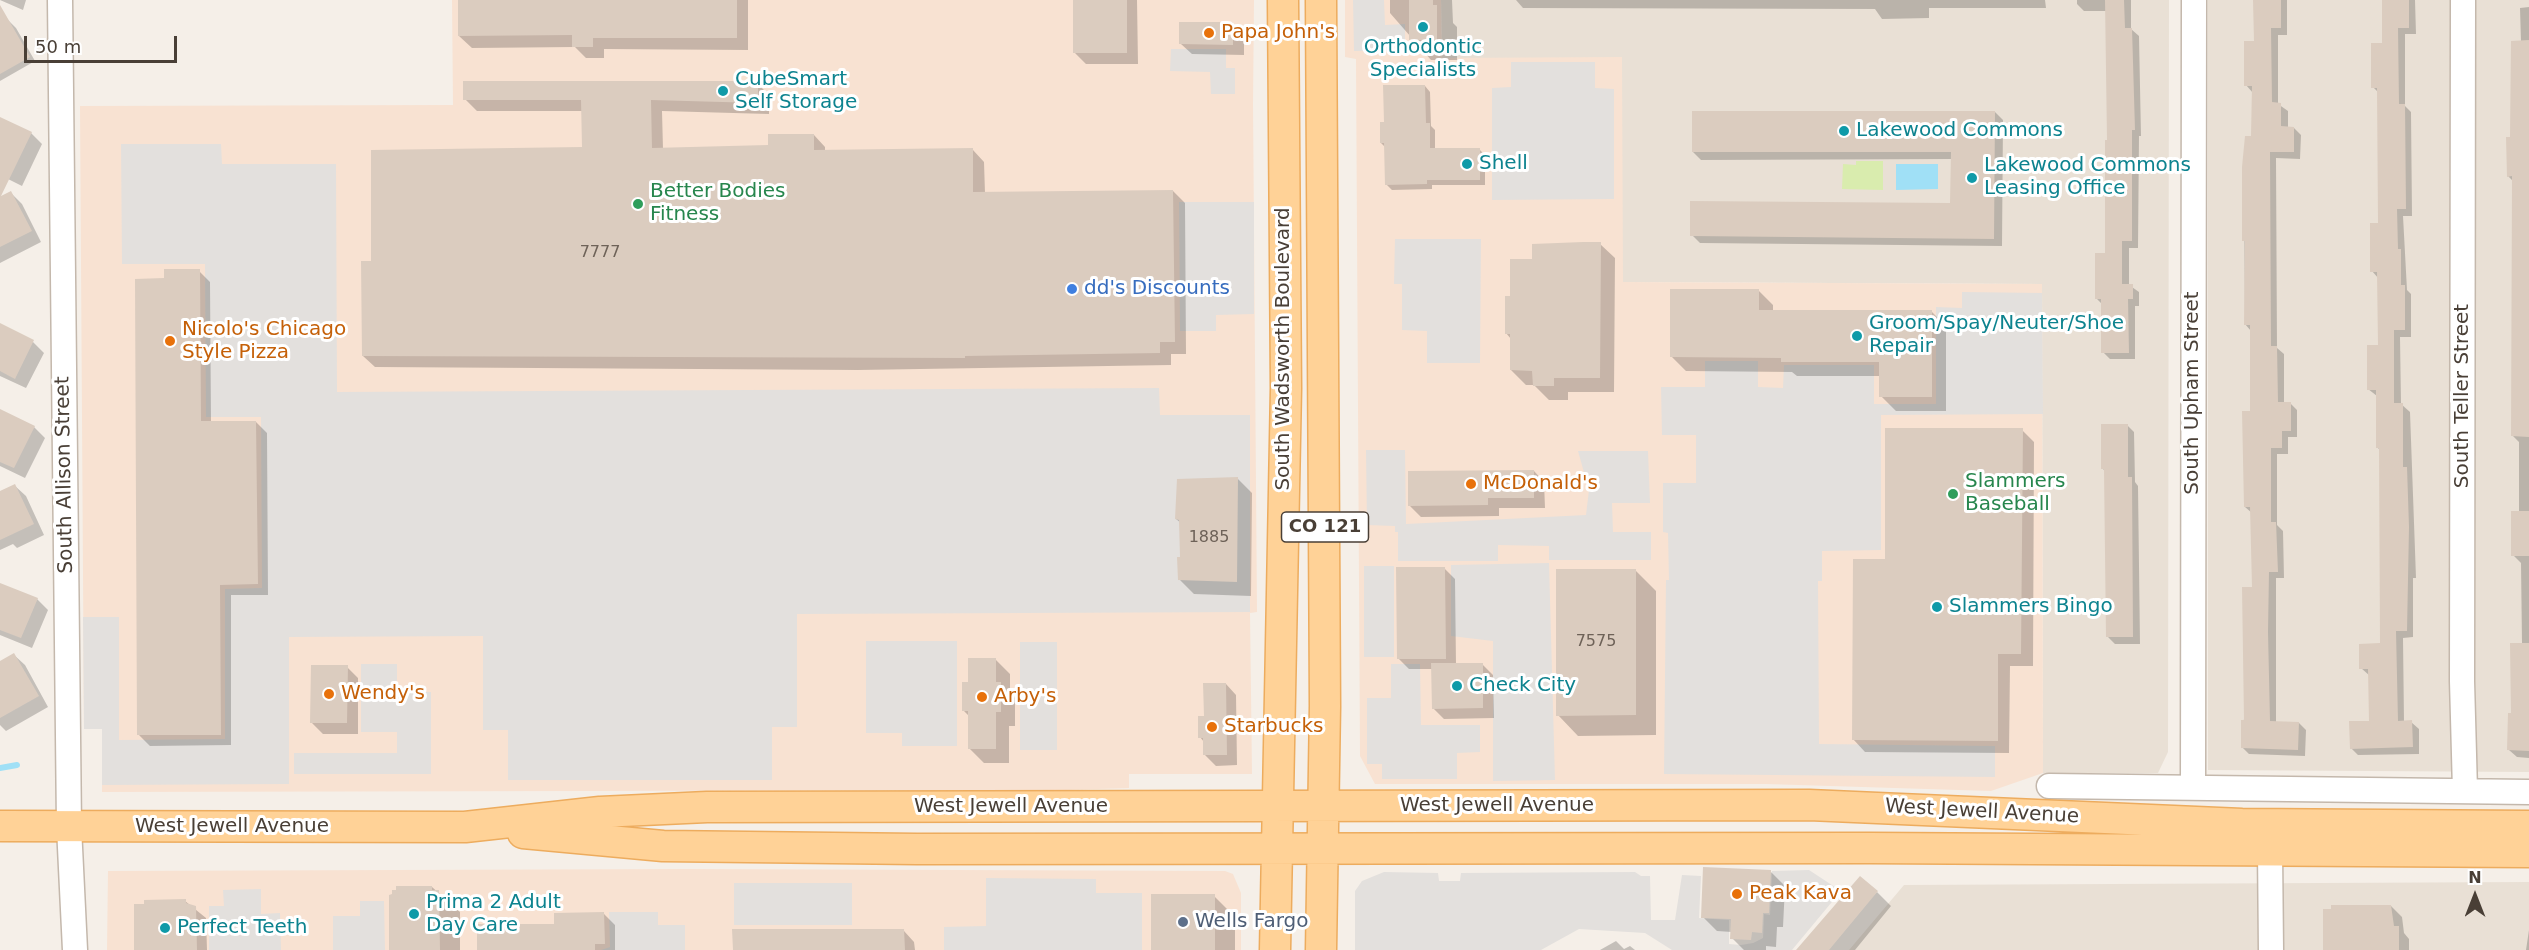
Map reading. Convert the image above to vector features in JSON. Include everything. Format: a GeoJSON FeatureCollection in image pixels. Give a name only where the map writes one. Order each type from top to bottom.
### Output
{"type":"FeatureCollection","features":[{"type":"Feature","properties":{"kind":"main road","name":"South Wadsworth Boulevard"},"geometry":{"type":"LineString","coordinates":[[1275,950],[1286,388],[1282,0]]}},
{"type":"Feature","properties":{"kind":"main road","name":"South Wadsworth Boulevard"},"geometry":{"type":"LineString","coordinates":[[1321,950],[1323,806],[1322,0]]}},
{"type":"Feature","properties":{"kind":"main road","name":"West Jewell Avenue"},"geometry":{"type":"LineString","coordinates":[[0,826],[465,827],[666,808],[1809,805],[2231,823],[2529,826]]}},
{"type":"Feature","properties":{"kind":"main road","name":"West Jewell Avenue"},"geometry":{"type":"LineString","coordinates":[[465,827],[663,846],[1277,851],[1869,848],[2529,852]]}},
{"type":"Feature","properties":{"kind":"street","name":"South Allison Street"},"geometry":{"type":"LineString","coordinates":[[60,0],[69,827],[75,950]]}},
{"type":"Feature","properties":{"kind":"street","name":"South Upham Street"},"geometry":{"type":"LineString","coordinates":[[2193,786],[2194,0]]}},
{"type":"Feature","properties":{"kind":"street","name":"South Teller Street"},"geometry":{"type":"LineString","coordinates":[[2463,0],[2462,681],[2465,791]]}},
{"type":"Feature","properties":{"kind":"street","name":"West Jewell Avenue"},"geometry":{"type":"LineString","coordinates":[[2049,786],[2529,792]]}},
{"type":"Feature","properties":{"kind":"street"},"geometry":{"type":"LineString","coordinates":[[2270,851],[2271,950]]}},
{"type":"Feature","properties":{"kind":"shaded area"},"geometry":{"type":"Polygon","coordinates":[[[452,0],[1254,0],[1257,612],[1250,613],[1252,774],[1129,774],[1129,788],[1067,790],[102,792],[102,729],[84,729],[80,106],[453,105],[452,0]]]}},
{"type":"Feature","properties":{"kind":"shaded area"},"geometry":{"type":"Polygon","coordinates":[[[1345,0],[1441,0],[1442,58],[1622,57],[1623,282],[2042,284],[2043,773],[1991,791],[1766,784],[1375,784],[1360,756],[1356,59],[1345,57],[1345,0]]]}},
{"type":"Feature","properties":{"kind":"shaded area"},"geometry":{"type":"Polygon","coordinates":[[[1353,0],[1384,0],[1385,25],[1405,24],[1405,50],[1354,51],[1353,0]]]}},
{"type":"Feature","properties":{"kind":"shaded area"},"geometry":{"type":"Polygon","coordinates":[[[1441,0],[2169,0],[2168,752],[2158,773],[2043,773],[2042,284],[1622,282],[1622,58],[1442,58],[1441,0]]]}},
{"type":"Feature","properties":{"kind":"shaded area"},"geometry":{"type":"Polygon","coordinates":[[[2208,0],[2529,0],[2529,772],[2208,770],[2208,0]]]}},
{"type":"Feature","properties":{"kind":"shaded area","name":"Papa John's"},"geometry":{"type":"Polygon","coordinates":[[[1171,49],[1226,49],[1226,68],[1235,68],[1235,94],[1211,94],[1210,72],[1170,71],[1171,49]]]}},
{"type":"Feature","properties":{"kind":"shaded area"},"geometry":{"type":"Polygon","coordinates":[[[1511,62],[1595,62],[1595,88],[1614,89],[1614,199],[1492,200],[1492,88],[1511,87],[1511,62]]]}},
{"type":"Feature","properties":{"kind":"shaded area"},"geometry":{"type":"Polygon","coordinates":[[[121,144],[221,144],[222,164],[336,164],[337,392],[1159,388],[1160,415],[1250,415],[1250,612],[797,614],[797,727],[772,727],[772,780],[508,780],[508,730],[483,730],[483,636],[289,637],[289,784],[102,785],[102,729],[84,729],[83,617],[119,617],[119,740],[225,739],[225,589],[262,588],[261,417],[206,417],[205,264],[122,264],[121,144]]]}},
{"type":"Feature","properties":{"kind":"shaded area"},"geometry":{"type":"Polygon","coordinates":[[[1179,202],[1254,202],[1254,314],[1216,315],[1216,331],[1180,331],[1179,202]]]}},
{"type":"Feature","properties":{"kind":"shaded area"},"geometry":{"type":"Polygon","coordinates":[[[1395,239],[1481,239],[1480,363],[1427,363],[1427,331],[1402,330],[1402,284],[1394,284],[1395,239]]]}},
{"type":"Feature","properties":{"kind":"shaded area"},"geometry":{"type":"Polygon","coordinates":[[[1962,292],[2042,293],[2043,414],[1881,415],[1881,550],[1822,551],[1822,581],[1818,581],[1819,744],[1995,746],[1995,777],[1664,774],[1666,580],[1669,580],[1668,533],[1663,532],[1663,483],[1696,483],[1696,435],[1662,435],[1661,387],[1705,387],[1705,361],[1758,361],[1758,387],[1783,388],[1784,365],[1874,365],[1874,404],[1936,404],[1936,307],[1962,308],[1962,292]]]}},
{"type":"Feature","properties":{"kind":"shaded area"},"geometry":{"type":"Polygon","coordinates":[[[1366,450],[1405,450],[1406,524],[1586,515],[1589,490],[1578,451],[1648,451],[1650,503],[1612,503],[1613,532],[1651,532],[1651,560],[1549,560],[1549,546],[1498,545],[1498,561],[1398,561],[1398,532],[1395,532],[1395,526],[1367,525],[1366,450]]]}},
{"type":"Feature","properties":{"kind":"shaded area"},"geometry":{"type":"Polygon","coordinates":[[[1549,563],[1555,780],[1493,781],[1493,641],[1451,636],[1451,565],[1549,563]]]}},
{"type":"Feature","properties":{"kind":"shaded area"},"geometry":{"type":"Polygon","coordinates":[[[1364,566],[1394,566],[1394,657],[1364,657],[1364,566]]]}},
{"type":"Feature","properties":{"kind":"shaded area"},"geometry":{"type":"Polygon","coordinates":[[[866,641],[957,641],[957,746],[902,746],[902,733],[866,733],[866,641]]]}},
{"type":"Feature","properties":{"kind":"shaded area"},"geometry":{"type":"Polygon","coordinates":[[[1020,642],[1057,642],[1057,750],[1020,750],[1020,642]]]}},
{"type":"Feature","properties":{"kind":"shaded area"},"geometry":{"type":"Polygon","coordinates":[[[361,664],[397,664],[397,692],[431,692],[431,774],[294,774],[294,753],[397,753],[397,732],[361,732],[361,664]]]}},
{"type":"Feature","properties":{"kind":"shaded area"},"geometry":{"type":"Polygon","coordinates":[[[1391,664],[1420,664],[1421,725],[1480,725],[1480,752],[1457,753],[1457,779],[1382,779],[1382,764],[1367,764],[1367,698],[1391,698],[1391,664]]]}},
{"type":"Feature","properties":{"kind":"shaded area"},"geometry":{"type":"Polygon","coordinates":[[[687,869],[1225,871],[1233,874],[1241,893],[1241,950],[107,950],[108,871],[687,869]]]}},
{"type":"Feature","properties":{"kind":"shaded area"},"geometry":{"type":"Polygon","coordinates":[[[1809,870],[1841,891],[1792,950],[1672,950],[1645,933],[1579,929],[1541,950],[1355,950],[1355,891],[1362,881],[1384,872],[1438,873],[1439,881],[1460,881],[1461,873],[1635,872],[1641,876],[1650,876],[1651,920],[1675,920],[1682,875],[1701,876],[1699,918],[1729,920],[1729,944],[1741,945],[1763,938],[1764,914],[1770,915],[1772,871],[1809,870]]]}},
{"type":"Feature","properties":{"kind":"shaded area"},"geometry":{"type":"Polygon","coordinates":[[[986,878],[1096,879],[1096,893],[1142,893],[1142,950],[944,950],[944,927],[986,926],[986,878]]]}},
{"type":"Feature","properties":{"kind":"shaded area"},"geometry":{"type":"Polygon","coordinates":[[[2529,882],[2529,950],[1849,950],[1904,885],[2529,882]]]}},
{"type":"Feature","properties":{"kind":"shaded area"},"geometry":{"type":"Polygon","coordinates":[[[734,883],[852,883],[852,925],[734,925],[734,883]]]}},
{"type":"Feature","properties":{"kind":"shaded area"},"geometry":{"type":"Polygon","coordinates":[[[261,889],[261,914],[280,913],[281,950],[209,950],[209,906],[224,906],[223,890],[261,889]]]}},
{"type":"Feature","properties":{"kind":"shaded area"},"geometry":{"type":"Polygon","coordinates":[[[360,901],[384,901],[385,950],[333,950],[333,916],[360,916],[360,901]]]}},
{"type":"Feature","properties":{"kind":"shaded area"},"geometry":{"type":"Polygon","coordinates":[[[609,912],[658,912],[658,925],[685,925],[685,950],[601,950],[610,947],[609,912]]]}},
{"type":"Feature","properties":{"kind":"green space"},"geometry":{"type":"Polygon","coordinates":[[[1856,161],[1883,161],[1883,190],[1842,189],[1843,164],[1856,165],[1856,161]]]}},
{"type":"Feature","properties":{"kind":"water"},"geometry":{"type":"Polygon","coordinates":[[[1896,164],[1938,164],[1938,189],[1896,190],[1896,164]]]}},
{"type":"Feature","properties":{"kind":"building"},"geometry":{"type":"Polygon","coordinates":[[[458,0],[737,0],[737,38],[593,38],[593,47],[572,47],[572,35],[458,36],[458,0]]]}},
{"type":"Feature","properties":{"kind":"building"},"geometry":{"type":"Polygon","coordinates":[[[1073,0],[1127,0],[1127,53],[1073,53],[1073,0]]]}},
{"type":"Feature","properties":{"kind":"building","name":"Orthodontic Specialists"},"geometry":{"type":"Polygon","coordinates":[[[1409,0],[1433,0],[1433,5],[1437,5],[1437,40],[1409,40],[1409,0]]]}},
{"type":"Feature","properties":{"kind":"building"},"geometry":{"type":"Polygon","coordinates":[[[2105,0],[2124,0],[2125,28],[2132,28],[2135,130],[2132,130],[2132,241],[2122,241],[2122,284],[2133,284],[2133,299],[2128,299],[2129,353],[2101,353],[2101,299],[2095,299],[2095,253],[2105,253],[2105,140],[2107,140],[2105,0]]]}},
{"type":"Feature","properties":{"kind":"building"},"geometry":{"type":"Polygon","coordinates":[[[2253,0],[2281,0],[2281,28],[2271,28],[2272,102],[2281,103],[2281,126],[2294,127],[2294,152],[2270,152],[2271,346],[2277,346],[2278,402],[2291,402],[2291,431],[2282,431],[2282,448],[2271,448],[2271,522],[2276,522],[2278,572],[2269,572],[2268,632],[2270,721],[2299,722],[2298,750],[2241,748],[2241,720],[2244,720],[2242,587],[2252,587],[2250,507],[2244,507],[2242,411],[2250,411],[2250,325],[2244,325],[2245,241],[2242,241],[2242,167],[2245,136],[2251,136],[2252,86],[2244,86],[2244,41],[2254,41],[2253,0]]]}},
{"type":"Feature","properties":{"kind":"building"},"geometry":{"type":"Polygon","coordinates":[[[2382,0],[2409,0],[2409,28],[2398,28],[2399,104],[2405,104],[2406,209],[2397,209],[2398,249],[2401,249],[2401,285],[2405,285],[2405,330],[2394,330],[2394,403],[2403,403],[2403,467],[2407,467],[2409,527],[2407,631],[2396,631],[2398,721],[2412,720],[2413,747],[2350,749],[2349,721],[2369,721],[2368,669],[2359,669],[2359,644],[2380,643],[2379,448],[2376,448],[2376,390],[2367,390],[2367,345],[2378,345],[2377,272],[2370,272],[2370,223],[2378,223],[2377,88],[2371,88],[2371,43],[2382,43],[2382,0]]]}},
{"type":"Feature","properties":{"kind":"building"},"geometry":{"type":"Polygon","coordinates":[[[0,5],[30,57],[0,74],[0,5]]]}},
{"type":"Feature","properties":{"kind":"building"},"geometry":{"type":"Polygon","coordinates":[[[1179,22],[1233,22],[1233,45],[1179,44],[1179,22]]]}},
{"type":"Feature","properties":{"kind":"building"},"geometry":{"type":"Polygon","coordinates":[[[2529,40],[2529,437],[2511,436],[2512,176],[2507,177],[2506,137],[2510,137],[2511,41],[2529,40]]]}},
{"type":"Feature","properties":{"kind":"building"},"geometry":{"type":"Polygon","coordinates":[[[463,81],[758,81],[758,103],[651,100],[652,148],[768,145],[768,134],[814,134],[814,150],[973,148],[973,192],[1173,190],[1175,342],[1160,342],[1160,353],[965,356],[965,358],[362,356],[361,261],[371,261],[371,150],[582,147],[581,100],[463,100],[463,81]]]}},
{"type":"Feature","properties":{"kind":"building","name":"Shell"},"geometry":{"type":"Polygon","coordinates":[[[1383,85],[1425,85],[1426,123],[1430,123],[1430,148],[1480,148],[1480,180],[1427,180],[1427,184],[1385,185],[1384,143],[1380,143],[1380,122],[1384,122],[1383,85]]]}},
{"type":"Feature","properties":{"kind":"building"},"geometry":{"type":"Polygon","coordinates":[[[1692,111],[1995,111],[1994,239],[1690,236],[1690,201],[1950,203],[1951,152],[1692,152],[1692,111]]]}},
{"type":"Feature","properties":{"kind":"building"},"geometry":{"type":"Polygon","coordinates":[[[0,117],[32,132],[1,196],[11,191],[32,231],[0,247],[0,117]]]}},
{"type":"Feature","properties":{"kind":"building"},"geometry":{"type":"Polygon","coordinates":[[[1601,242],[1600,378],[1554,378],[1554,386],[1533,386],[1532,371],[1510,370],[1510,334],[1505,334],[1505,296],[1510,296],[1510,259],[1532,259],[1532,244],[1601,242]]]}},
{"type":"Feature","properties":{"kind":"building"},"geometry":{"type":"Polygon","coordinates":[[[164,269],[200,269],[201,421],[256,421],[258,584],[220,585],[221,735],[137,735],[135,279],[164,278],[164,269]]]}},
{"type":"Feature","properties":{"kind":"building"},"geometry":{"type":"Polygon","coordinates":[[[1670,289],[1759,289],[1759,310],[1932,310],[1932,397],[1879,397],[1879,362],[1781,362],[1781,358],[1670,357],[1670,289]]]}},
{"type":"Feature","properties":{"kind":"building"},"geometry":{"type":"Polygon","coordinates":[[[0,323],[34,340],[15,379],[0,371],[0,323]]]}},
{"type":"Feature","properties":{"kind":"building"},"geometry":{"type":"Polygon","coordinates":[[[0,409],[35,426],[14,468],[0,462],[0,409]]]}},
{"type":"Feature","properties":{"kind":"building"},"geometry":{"type":"Polygon","coordinates":[[[2101,424],[2128,424],[2128,477],[2132,477],[2133,637],[2106,637],[2104,469],[2101,469],[2101,424]]]}},
{"type":"Feature","properties":{"kind":"building","name":"Slammers Bingo"},"geometry":{"type":"Polygon","coordinates":[[[1885,428],[2023,428],[2021,654],[1998,654],[1998,741],[1852,740],[1853,559],[1885,559],[1885,428]]]}},
{"type":"Feature","properties":{"kind":"building","name":"McDonald's"},"geometry":{"type":"Polygon","coordinates":[[[1534,470],[1534,498],[1488,498],[1488,505],[1408,506],[1408,471],[1534,470]]]}},
{"type":"Feature","properties":{"kind":"building"},"geometry":{"type":"Polygon","coordinates":[[[1238,477],[1237,582],[1178,580],[1179,520],[1175,519],[1177,479],[1238,477]]]}},
{"type":"Feature","properties":{"kind":"building"},"geometry":{"type":"Polygon","coordinates":[[[15,484],[34,524],[0,540],[0,491],[15,484]]]}},
{"type":"Feature","properties":{"kind":"building"},"geometry":{"type":"Polygon","coordinates":[[[2511,511],[2529,511],[2529,556],[2511,556],[2511,511]]]}},
{"type":"Feature","properties":{"kind":"building"},"geometry":{"type":"Polygon","coordinates":[[[1396,567],[1445,567],[1446,659],[1397,659],[1396,567]]]}},
{"type":"Feature","properties":{"kind":"building"},"geometry":{"type":"Polygon","coordinates":[[[1556,569],[1636,569],[1636,715],[1556,716],[1556,569]]]}},
{"type":"Feature","properties":{"kind":"building"},"geometry":{"type":"Polygon","coordinates":[[[0,583],[38,598],[21,638],[0,630],[0,583]]]}},
{"type":"Feature","properties":{"kind":"building"},"geometry":{"type":"Polygon","coordinates":[[[2510,643],[2529,643],[2529,751],[2507,750],[2508,713],[2511,713],[2510,643]]]}},
{"type":"Feature","properties":{"kind":"building"},"geometry":{"type":"Polygon","coordinates":[[[14,653],[39,696],[0,718],[0,661],[14,653]]]}},
{"type":"Feature","properties":{"kind":"building","name":"Arby's"},"geometry":{"type":"Polygon","coordinates":[[[968,658],[996,658],[996,682],[1001,682],[1001,712],[996,712],[996,749],[968,749],[968,711],[962,711],[962,682],[968,682],[968,658]]]}},
{"type":"Feature","properties":{"kind":"building","name":"Check City"},"geometry":{"type":"Polygon","coordinates":[[[1431,663],[1483,663],[1483,708],[1432,709],[1431,663]]]}},
{"type":"Feature","properties":{"kind":"building","name":"Wendy's"},"geometry":{"type":"Polygon","coordinates":[[[311,665],[348,665],[347,723],[310,723],[311,665]]]}},
{"type":"Feature","properties":{"kind":"building","name":"Starbucks"},"geometry":{"type":"Polygon","coordinates":[[[1203,683],[1226,683],[1227,755],[1203,755],[1203,738],[1198,738],[1198,716],[1204,716],[1203,683]]]}},
{"type":"Feature","properties":{"kind":"building"},"geometry":{"type":"Polygon","coordinates":[[[1703,867],[1771,870],[1769,913],[1763,913],[1762,933],[1752,932],[1751,940],[1730,939],[1731,919],[1701,918],[1703,867]]]}},
{"type":"Feature","properties":{"kind":"building"},"geometry":{"type":"Polygon","coordinates":[[[1860,876],[1878,891],[1829,950],[1796,950],[1860,876]]]}},
{"type":"Feature","properties":{"kind":"building","name":"Prima 2 Adult Day Care"},"geometry":{"type":"Polygon","coordinates":[[[396,886],[432,886],[432,890],[439,890],[440,950],[389,950],[389,895],[392,894],[392,890],[396,890],[396,886]]]}},
{"type":"Feature","properties":{"kind":"building","name":"Wells Fargo"},"geometry":{"type":"Polygon","coordinates":[[[1151,894],[1215,894],[1215,950],[1151,950],[1151,894]]]}},
{"type":"Feature","properties":{"kind":"building","name":"Perfect Teeth"},"geometry":{"type":"Polygon","coordinates":[[[186,899],[186,903],[196,906],[197,950],[134,950],[134,904],[144,904],[144,900],[186,899]]]}},
{"type":"Feature","properties":{"kind":"building"},"geometry":{"type":"Polygon","coordinates":[[[2331,905],[2391,905],[2394,926],[2399,926],[2399,950],[2323,950],[2323,909],[2331,909],[2331,905]]]}},
{"type":"Feature","properties":{"kind":"building"},"geometry":{"type":"Polygon","coordinates":[[[604,912],[605,944],[595,944],[595,950],[477,950],[477,924],[554,924],[554,913],[604,912]]]}},
{"type":"Feature","properties":{"kind":"building"},"geometry":{"type":"Polygon","coordinates":[[[732,929],[904,929],[905,950],[733,950],[732,929]]]}},
{"type":"Feature","properties":{"kind":"waterway"},"geometry":{"type":"LineString","coordinates":[[0,768],[17,765]]}},
{"type":"Feature","properties":{"kind":"place","name":"Orthodontic Specialists"},"geometry":{"type":"Point","coordinates":[1423,27]}},
{"type":"Feature","properties":{"kind":"place","name":"Papa John's"},"geometry":{"type":"Point","coordinates":[1209,33]}},
{"type":"Feature","properties":{"kind":"place","name":"CubeSmart Self Storage"},"geometry":{"type":"Point","coordinates":[723,91]}},
{"type":"Feature","properties":{"kind":"place","name":"Lakewood Commons"},"geometry":{"type":"Point","coordinates":[1844,131]}},
{"type":"Feature","properties":{"kind":"place","name":"Shell"},"geometry":{"type":"Point","coordinates":[1467,164]}},
{"type":"Feature","properties":{"kind":"place","name":"Lakewood Commons Leasing Office"},"geometry":{"type":"Point","coordinates":[1972,178]}},
{"type":"Feature","properties":{"kind":"place","name":"Better Bodies Fitness"},"geometry":{"type":"Point","coordinates":[638,204]}},
{"type":"Feature","properties":{"kind":"place","name":"dd's Discounts"},"geometry":{"type":"Point","coordinates":[1072,289]}},
{"type":"Feature","properties":{"kind":"place","name":"Groom/Spay/Neuter/Shoe Repair"},"geometry":{"type":"Point","coordinates":[1857,336]}},
{"type":"Feature","properties":{"kind":"place","name":"Nicolo's Chicago Style Pizza"},"geometry":{"type":"Point","coordinates":[170,341]}},
{"type":"Feature","properties":{"kind":"place","name":"McDonald's"},"geometry":{"type":"Point","coordinates":[1471,484]}},
{"type":"Feature","properties":{"kind":"place","name":"Slammers Baseball"},"geometry":{"type":"Point","coordinates":[1953,494]}},
{"type":"Feature","properties":{"kind":"place","name":"Slammers Bingo"},"geometry":{"type":"Point","coordinates":[1937,607]}},
{"type":"Feature","properties":{"kind":"place","name":"Check City"},"geometry":{"type":"Point","coordinates":[1457,686]}},
{"type":"Feature","properties":{"kind":"place","name":"Wendy's"},"geometry":{"type":"Point","coordinates":[329,694]}},
{"type":"Feature","properties":{"kind":"place","name":"Arby's"},"geometry":{"type":"Point","coordinates":[982,697]}},
{"type":"Feature","properties":{"kind":"place","name":"Starbucks"},"geometry":{"type":"Point","coordinates":[1212,727]}},
{"type":"Feature","properties":{"kind":"place","name":"Peak Kava"},"geometry":{"type":"Point","coordinates":[1737,894]}},
{"type":"Feature","properties":{"kind":"place","name":"Prima 2 Adult Day Care"},"geometry":{"type":"Point","coordinates":[414,914]}},
{"type":"Feature","properties":{"kind":"place","name":"Wells Fargo"},"geometry":{"type":"Point","coordinates":[1183,922]}},
{"type":"Feature","properties":{"kind":"place","name":"Perfect Teeth"},"geometry":{"type":"Point","coordinates":[165,928]}}]}
